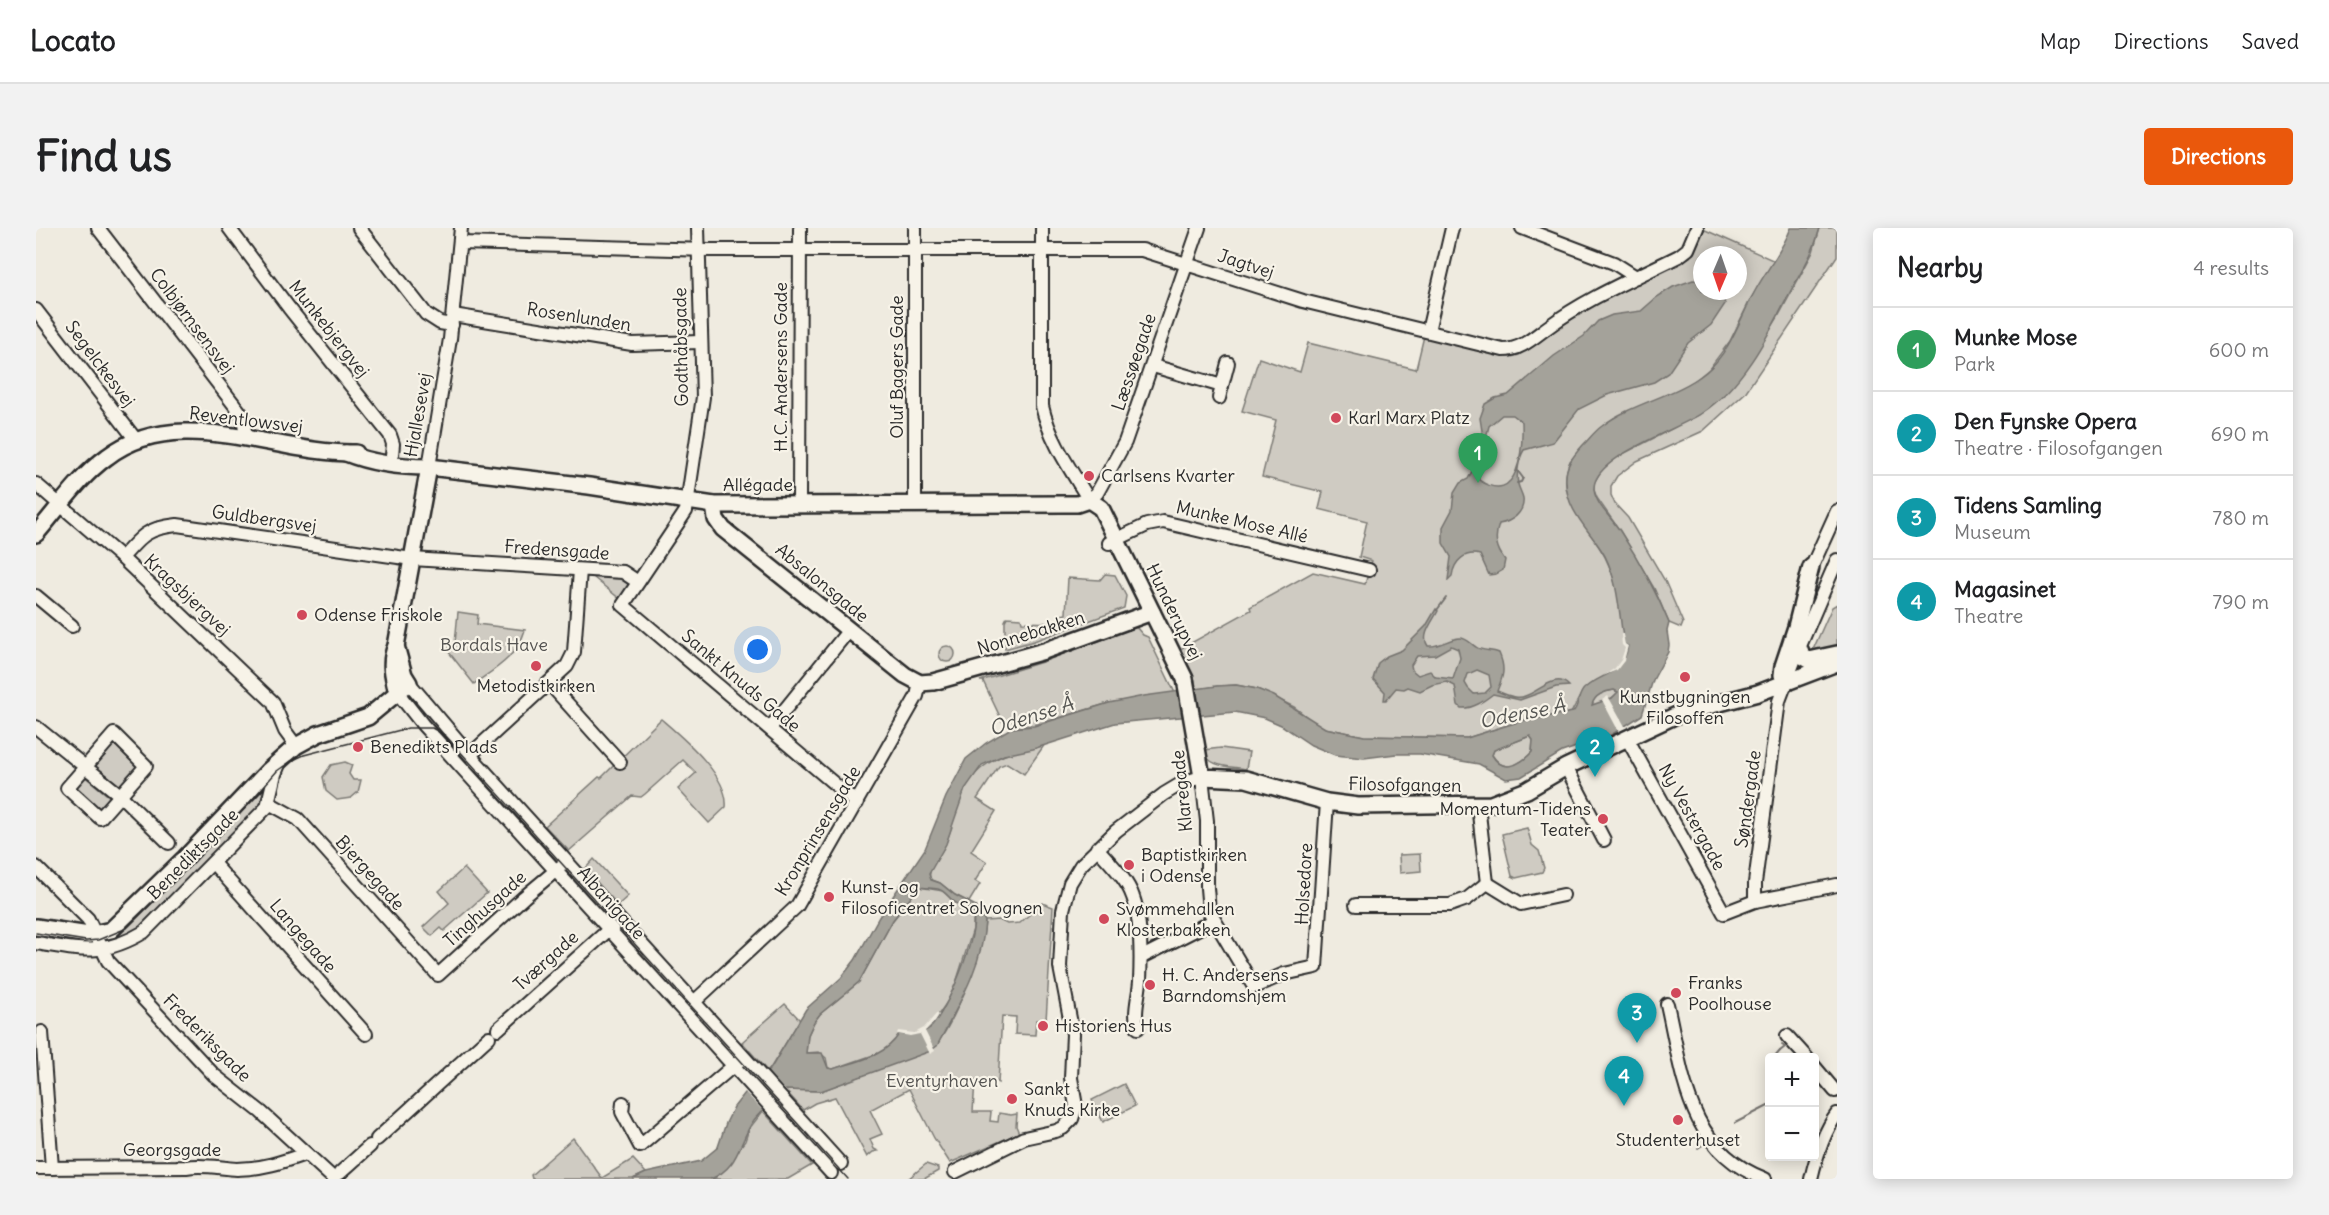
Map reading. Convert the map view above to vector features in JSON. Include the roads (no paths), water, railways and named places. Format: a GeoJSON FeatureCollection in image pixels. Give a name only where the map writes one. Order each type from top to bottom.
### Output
{"type":"FeatureCollection","features":[{"type":"Feature","properties":{"kind":"main road","name":"Reventlowsvej"},"geometry":{"type":"LineString","coordinates":[[36,534],[92,470],[108,456],[136,440],[178,431],[346,453],[392,455],[413,459],[429,467]]}},
{"type":"Feature","properties":{"kind":"main road","name":"Reventlowsvej"},"geometry":{"type":"LineString","coordinates":[[346,453],[368,460],[412,467],[429,467]]}},
{"type":"Feature","properties":{"kind":"main road","name":"Allégade"},"geometry":{"type":"LineString","coordinates":[[429,467],[590,486],[714,505],[1077,504],[1089,500]]}},
{"type":"Feature","properties":{"kind":"main road","name":"Hjallesevej"},"geometry":{"type":"LineString","coordinates":[[403,608],[429,467]]}},
{"type":"Feature","properties":{"kind":"main road","name":"Hunderupvej"},"geometry":{"type":"LineString","coordinates":[[1089,500],[1092,512],[1113,542],[1149,614],[1179,681],[1186,686]]}},
{"type":"Feature","properties":{"kind":"main road","name":"Absalonsgade"},"geometry":{"type":"LineString","coordinates":[[714,505],[716,519],[723,529],[905,675],[920,683]]}},
{"type":"Feature","properties":{"kind":"main road"},"geometry":{"type":"LineString","coordinates":[[1779,690],[1783,666],[1796,627],[1811,567]]}},
{"type":"Feature","properties":{"kind":"main road","name":"Albanigade"},"geometry":{"type":"LineString","coordinates":[[403,608],[396,646],[404,675],[403,688]]}},
{"type":"Feature","properties":{"kind":"main road","name":"Nonnebakken"},"geometry":{"type":"LineString","coordinates":[[920,683],[933,682],[1044,651],[1149,614]]}},
{"type":"Feature","properties":{"kind":"main road"},"geometry":{"type":"LineString","coordinates":[[1799,648],[1802,656],[1809,660],[1837,654]]}},
{"type":"Feature","properties":{"kind":"main road","name":"Filosofgangen"},"geometry":{"type":"LineString","coordinates":[[1202,777],[1246,779],[1327,802],[1358,806],[1478,806],[1507,799],[1566,767],[1681,714],[1779,690],[1837,663]]}},
{"type":"Feature","properties":{"kind":"main road","name":"Klaregade"},"geometry":{"type":"LineString","coordinates":[[1186,686],[1194,719],[1202,777]]}},
{"type":"Feature","properties":{"kind":"main road","name":"Benediktsgade"},"geometry":{"type":"LineString","coordinates":[[96,935],[111,930],[122,921],[296,746],[318,734],[368,717],[403,688]]}},
{"type":"Feature","properties":{"kind":"main road"},"geometry":{"type":"LineString","coordinates":[[36,927],[96,935]]}},
{"type":"Feature","properties":{"kind":"street","name":"Colbjørnsensvej"},"geometry":{"type":"LineString","coordinates":[[98,228],[243,416],[246,439]]}},
{"type":"Feature","properties":{"kind":"street","name":"Munkebjergvej"},"geometry":{"type":"LineString","coordinates":[[229,228],[285,303],[390,435],[393,444],[392,455]]}},
{"type":"Feature","properties":{"kind":"street","name":"Rosenlunden"},"geometry":{"type":"LineString","coordinates":[[359,228],[426,314],[440,323],[452,320],[632,344],[700,342]]}},
{"type":"Feature","properties":{"kind":"street","name":"Hjallesevej"},"geometry":{"type":"LineString","coordinates":[[429,467],[452,320],[461,228]]}},
{"type":"Feature","properties":{"kind":"street","name":"Godthåbsgade"},"geometry":{"type":"LineString","coordinates":[[687,501],[703,397],[698,228]]}},
{"type":"Feature","properties":{"kind":"street","name":"H.C. Andersens Gade"},"geometry":{"type":"LineString","coordinates":[[799,505],[800,228]]}},
{"type":"Feature","properties":{"kind":"street","name":"Oluf Bagers Gade"},"geometry":{"type":"LineString","coordinates":[[915,228],[915,505]]}},
{"type":"Feature","properties":{"kind":"street","name":"Hunderupvej"},"geometry":{"type":"LineString","coordinates":[[1042,228],[1042,406],[1047,427],[1089,500]]}},
{"type":"Feature","properties":{"kind":"street","name":"Læssøegade"},"geometry":{"type":"LineString","coordinates":[[1089,500],[1097,493],[1125,442],[1199,228]]}},
{"type":"Feature","properties":{"kind":"street"},"geometry":{"type":"LineString","coordinates":[[1428,331],[1452,228]]}},
{"type":"Feature","properties":{"kind":"street"},"geometry":{"type":"LineString","coordinates":[[1522,228],[1614,263],[1636,277]]}},
{"type":"Feature","properties":{"kind":"street","name":"Jagtvej"},"geometry":{"type":"LineString","coordinates":[[460,243],[697,250],[1142,250],[1303,301],[1503,350],[1511,350],[1518,348],[1569,311],[1688,249],[1697,228]]}},
{"type":"Feature","properties":{"kind":"street","name":"Segelckesvej"},"geometry":{"type":"LineString","coordinates":[[36,310],[136,440]]}},
{"type":"Feature","properties":{"kind":"street"},"geometry":{"type":"LineString","coordinates":[[1153,366],[1220,392],[1228,363]]}},
{"type":"Feature","properties":{"kind":"street","name":"Kragsbjergvej"},"geometry":{"type":"LineString","coordinates":[[36,484],[122,558],[273,702],[285,731],[296,746]]}},
{"type":"Feature","properties":{"kind":"street"},"geometry":{"type":"LineString","coordinates":[[638,582],[686,511],[687,501]]}},
{"type":"Feature","properties":{"kind":"street"},"geometry":{"type":"LineString","coordinates":[[1811,567],[1837,511]]}},
{"type":"Feature","properties":{"kind":"street","name":"Munke Mose Allé"},"geometry":{"type":"LineString","coordinates":[[1113,542],[1147,525],[1163,522],[1369,570]]}},
{"type":"Feature","properties":{"kind":"street","name":"Guldbergsvej"},"geometry":{"type":"LineString","coordinates":[[122,558],[143,534],[158,527],[177,525],[412,559]]}},
{"type":"Feature","properties":{"kind":"street","name":"Fredensgade"},"geometry":{"type":"LineString","coordinates":[[412,559],[624,572],[638,582]]}},
{"type":"Feature","properties":{"kind":"street","name":"Søndergade"},"geometry":{"type":"LineString","coordinates":[[1755,901],[1755,883],[1779,690],[1837,560]]}},
{"type":"Feature","properties":{"kind":"street"},"geometry":{"type":"LineString","coordinates":[[470,755],[567,666],[574,652],[580,570]]}},
{"type":"Feature","properties":{"kind":"street","name":"Sankt Knuds Gade"},"geometry":{"type":"LineString","coordinates":[[638,582],[623,605],[857,803]]}},
{"type":"Feature","properties":{"kind":"street"},"geometry":{"type":"LineString","coordinates":[[36,596],[72,626]]}},
{"type":"Feature","properties":{"kind":"street"},"geometry":{"type":"LineString","coordinates":[[770,728],[849,630]]}},
{"type":"Feature","properties":{"kind":"street"},"geometry":{"type":"LineString","coordinates":[[549,683],[620,762]]}},
{"type":"Feature","properties":{"kind":"street","name":"Kronprinsensgade"},"geometry":{"type":"LineString","coordinates":[[694,1002],[797,906],[917,696],[920,683]]}},
{"type":"Feature","properties":{"kind":"street","name":"Albanigade"},"geometry":{"type":"LineString","coordinates":[[403,688],[470,755],[841,1164]]}},
{"type":"Feature","properties":{"kind":"street","name":"Albanigade"},"geometry":{"type":"LineString","coordinates":[[403,688],[423,725],[831,1173]]}},
{"type":"Feature","properties":{"kind":"street"},"geometry":{"type":"LineString","coordinates":[[36,727],[120,795],[169,843]]}},
{"type":"Feature","properties":{"kind":"street"},"geometry":{"type":"LineString","coordinates":[[114,734],[147,766],[120,795],[100,818],[67,788],[114,734]]}},
{"type":"Feature","properties":{"kind":"street","name":"Ny Vestergade"},"geometry":{"type":"LineString","coordinates":[[1628,740],[1724,913],[1755,901]]}},
{"type":"Feature","properties":{"kind":"street","name":"Benediktsgade"},"geometry":{"type":"LineString","coordinates":[[102,950],[129,941],[144,932],[213,863],[269,803],[274,774],[281,760]]}},
{"type":"Feature","properties":{"kind":"street"},"geometry":{"type":"LineString","coordinates":[[1566,767],[1604,840]]}},
{"type":"Feature","properties":{"kind":"street"},"geometry":{"type":"LineString","coordinates":[[955,1172],[1024,1138],[1052,1133],[1067,1125],[1077,1107],[1070,1070],[1073,1028],[1060,967],[1063,910],[1070,882],[1075,872],[1116,831],[1164,794],[1184,782],[1202,777]]}},
{"type":"Feature","properties":{"kind":"street","name":"Klaregade"},"geometry":{"type":"LineString","coordinates":[[1202,777],[1207,821],[1207,898],[1214,921],[1254,987]]}},
{"type":"Feature","properties":{"kind":"street","name":"Holsedore"},"geometry":{"type":"LineString","coordinates":[[1254,987],[1284,974],[1316,967],[1327,802]]}},
{"type":"Feature","properties":{"kind":"street","name":"Bjergegade"},"geometry":{"type":"LineString","coordinates":[[269,803],[298,819],[438,975]]}},
{"type":"Feature","properties":{"kind":"street"},"geometry":{"type":"LineString","coordinates":[[1478,806],[1487,883]]}},
{"type":"Feature","properties":{"kind":"street"},"geometry":{"type":"LineString","coordinates":[[1097,848],[1122,878],[1132,895],[1142,957],[1135,1017],[1138,1028]]}},
{"type":"Feature","properties":{"kind":"street","name":"Langegade"},"geometry":{"type":"LineString","coordinates":[[213,863],[366,1034]]}},
{"type":"Feature","properties":{"kind":"street"},"geometry":{"type":"LineString","coordinates":[[557,871],[570,865]]}},
{"type":"Feature","properties":{"kind":"street","name":"Frederiksgade"},"geometry":{"type":"LineString","coordinates":[[36,867],[88,919],[102,950],[115,970],[214,1075],[261,1112],[307,1155],[337,1176]]}},
{"type":"Feature","properties":{"kind":"street","name":"Tinghusgade"},"geometry":{"type":"LineString","coordinates":[[438,975],[524,897],[557,871]]}},
{"type":"Feature","properties":{"kind":"street"},"geometry":{"type":"LineString","coordinates":[[1487,883],[1521,903],[1563,895]]}},
{"type":"Feature","properties":{"kind":"street"},"geometry":{"type":"LineString","coordinates":[[1356,905],[1450,905],[1467,899],[1487,883]]}},
{"type":"Feature","properties":{"kind":"street"},"geometry":{"type":"LineString","coordinates":[[1755,901],[1837,885]]}},
{"type":"Feature","properties":{"kind":"street","name":"Tværgade"},"geometry":{"type":"LineString","coordinates":[[337,1176],[619,920]]}},
{"type":"Feature","properties":{"kind":"street"},"geometry":{"type":"LineString","coordinates":[[1142,957],[1214,921]]}},
{"type":"Feature","properties":{"kind":"street"},"geometry":{"type":"LineString","coordinates":[[36,943],[77,950],[102,950]]}},
{"type":"Feature","properties":{"kind":"street"},"geometry":{"type":"LineString","coordinates":[[1668,1004],[1687,1092],[1696,1118],[1727,1157],[1756,1176],[1765,1179]]}},
{"type":"Feature","properties":{"kind":"street"},"geometry":{"type":"LineString","coordinates":[[42,1032],[52,1168]]}},
{"type":"Feature","properties":{"kind":"street"},"geometry":{"type":"LineString","coordinates":[[1787,1036],[1802,1053]]}},
{"type":"Feature","properties":{"kind":"street"},"geometry":{"type":"LineString","coordinates":[[623,1103],[622,1112],[640,1146],[745,1057]]}},
{"type":"Feature","properties":{"kind":"street"},"geometry":{"type":"LineString","coordinates":[[1819,1071],[1835,1091]]}},
{"type":"Feature","properties":{"kind":"street"},"geometry":{"type":"LineString","coordinates":[[1810,1179],[1827,1132],[1837,1114]]}},
{"type":"Feature","properties":{"kind":"street","name":"Georgsgade"},"geometry":{"type":"LineString","coordinates":[[36,1168],[95,1173],[187,1173],[197,1165],[257,1168],[277,1165],[307,1155]]}},
{"type":"Feature","properties":{"kind":"waterway"},"geometry":{"type":"LineString","coordinates":[[1517,470],[1523,478],[1517,483]]}},
{"type":"Feature","properties":{"kind":"waterway"},"geometry":{"type":"LineString","coordinates":[[1437,610],[1446,598]]}},
{"type":"Feature","properties":{"kind":"waterway"},"geometry":{"type":"LineString","coordinates":[[1780,1051],[1785,1047],[1782,1045]]}},
{"type":"Feature","properties":{"kind":"waterway"},"geometry":{"type":"LineString","coordinates":[[1735,1123],[1766,1107]]}},
{"type":"Feature","properties":{"kind":"waterway"},"geometry":{"type":"LineString","coordinates":[[1698,1148],[1704,1144]]}},
{"type":"Feature","properties":{"kind":"tram line"},"geometry":{"type":"LineString","coordinates":[[36,933],[86,941],[98,940],[127,928],[230,825],[277,771],[291,761],[304,755],[408,728],[432,728],[446,736],[848,1179]]}},
{"type":"Feature","properties":{"kind":"place","name":"Karl Marx Platz"},"geometry":{"type":"Point","coordinates":[1336,418]}},
{"type":"Feature","properties":{"kind":"place","name":"Carlsens Kvarter"},"geometry":{"type":"Point","coordinates":[1089,476]}},
{"type":"Feature","properties":{"kind":"place","name":"Munke Mose"},"geometry":{"type":"Point","coordinates":[1478,483]}},
{"type":"Feature","properties":{"kind":"place","name":"Odense Friskole"},"geometry":{"type":"Point","coordinates":[302,615]}},
{"type":"Feature","properties":{"kind":"place","name":"Metodistkirken"},"geometry":{"type":"Point","coordinates":[536,666]}},
{"type":"Feature","properties":{"kind":"place","name":"Kunstbygningen Filosoffen"},"geometry":{"type":"Point","coordinates":[1685,677]}},
{"type":"Feature","properties":{"kind":"place","name":"Benedikts Plads"},"geometry":{"type":"Point","coordinates":[358,747]}},
{"type":"Feature","properties":{"kind":"place","name":"Den Fynske Opera"},"geometry":{"type":"Point","coordinates":[1595,777]}},
{"type":"Feature","properties":{"kind":"place","name":"Momentum-Tidens Teater"},"geometry":{"type":"Point","coordinates":[1603,819]}},
{"type":"Feature","properties":{"kind":"place","name":"Baptistkirken i Odense"},"geometry":{"type":"Point","coordinates":[1129,865]}},
{"type":"Feature","properties":{"kind":"place","name":"Kunst- og Filosoficentret Solvognen"},"geometry":{"type":"Point","coordinates":[829,897]}},
{"type":"Feature","properties":{"kind":"place","name":"Svømmehallen Klosterbakken"},"geometry":{"type":"Point","coordinates":[1104,919]}},
{"type":"Feature","properties":{"kind":"place","name":"H. C. Andersens Barndomshjem"},"geometry":{"type":"Point","coordinates":[1150,985]}},
{"type":"Feature","properties":{"kind":"place","name":"Franks Poolhouse"},"geometry":{"type":"Point","coordinates":[1676,993]}},
{"type":"Feature","properties":{"kind":"place","name":"Historiens Hus"},"geometry":{"type":"Point","coordinates":[1043,1026]}},
{"type":"Feature","properties":{"kind":"place","name":"Tidens Samling"},"geometry":{"type":"Point","coordinates":[1637,1043]}},
{"type":"Feature","properties":{"kind":"place","name":"Sankt Knuds Kirke"},"geometry":{"type":"Point","coordinates":[1012,1099]}},
{"type":"Feature","properties":{"kind":"place","name":"Magasinet"},"geometry":{"type":"Point","coordinates":[1624,1106]}},
{"type":"Feature","properties":{"kind":"place","name":"Studenterhuset"},"geometry":{"type":"Point","coordinates":[1678,1120]}},
{"type":"Feature","properties":{"kind":"park label","name":"Bordals Have"},"geometry":{"type":"Point","coordinates":[494,645]}},
{"type":"Feature","properties":{"kind":"park label","name":"Eventyrhaven"},"geometry":{"type":"Point","coordinates":[942,1081]}},
{"type":"Feature","properties":{"kind":"water label","name":"Odense Å"},"geometry":{"type":"Point","coordinates":[1522,713]}},
{"type":"Feature","properties":{"kind":"water label","name":"Odense Å"},"geometry":{"type":"Point","coordinates":[1031,716]}}]}
